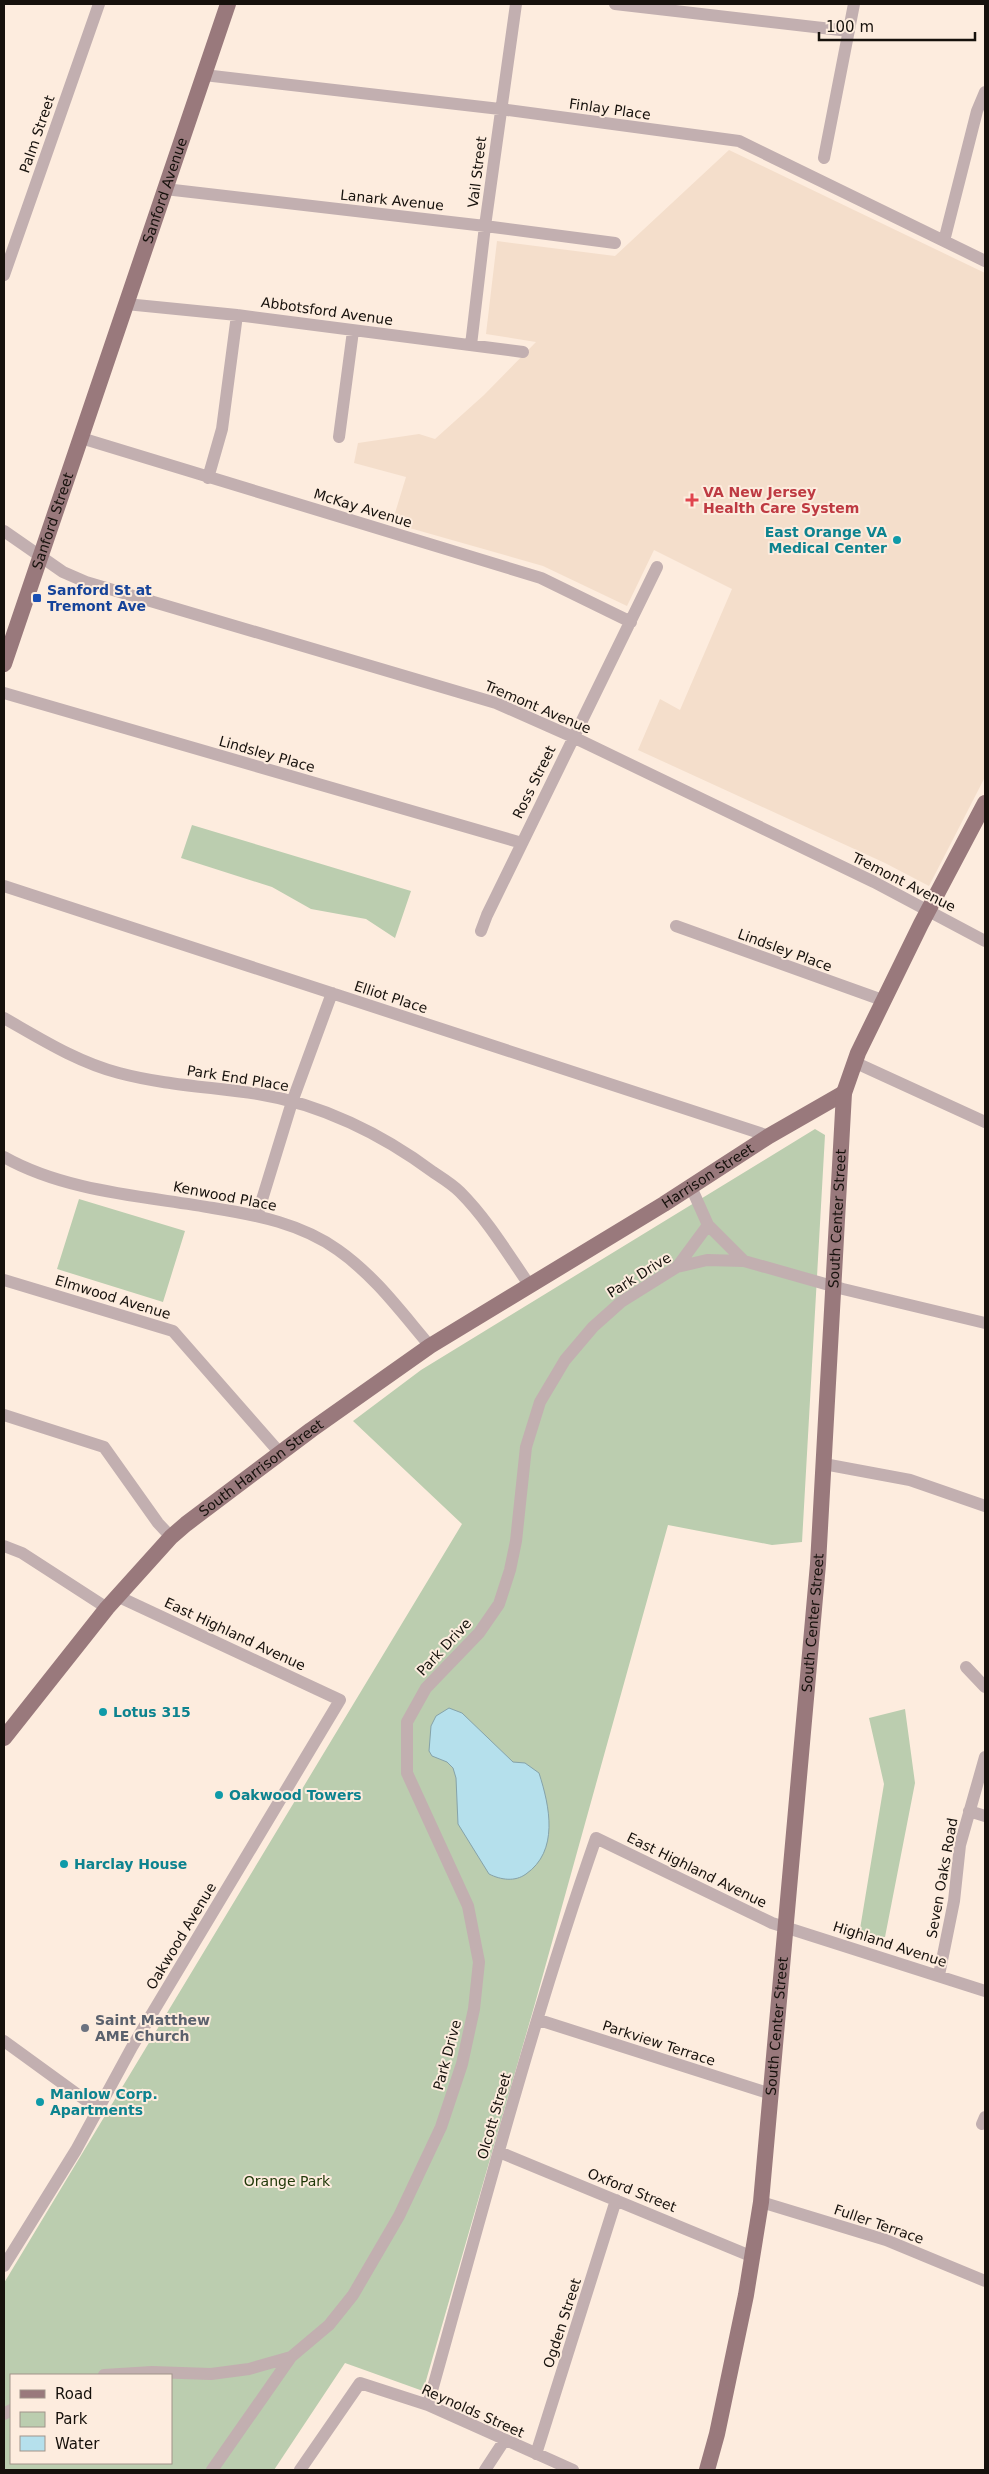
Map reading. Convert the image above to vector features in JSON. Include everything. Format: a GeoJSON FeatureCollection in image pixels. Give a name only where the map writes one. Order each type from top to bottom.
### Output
{"type":"FeatureCollection","features":[{"type":"Feature","properties":{"kind":"main road","name":"Sanford Avenue"},"geometry":{"type":"LineString","coordinates":[[102,378],[228,4]]}},
{"type":"Feature","properties":{"kind":"main road","name":"Sanford Street"},"geometry":{"type":"LineString","coordinates":[[4,664],[102,378]]}},
{"type":"Feature","properties":{"kind":"main road","name":"South Center Street"},"geometry":{"type":"LineString","coordinates":[[707,2470],[717,2434],[753,2257],[761,2202],[808,1685],[824,1464],[844,1093],[854,1062],[985,803]]}},
{"type":"Feature","properties":{"kind":"main road","name":"Harrison Street"},"geometry":{"type":"LineString","coordinates":[[572,1260],[691,1187],[769,1136],[844,1093]]}},
{"type":"Feature","properties":{"kind":"main road","name":"South Harrison Street"},"geometry":{"type":"LineString","coordinates":[[4,1738],[112,1602],[170,1537],[280,1453],[430,1346],[572,1260]]}},
{"type":"Feature","properties":{"kind":"street","name":"Palm Street"},"geometry":{"type":"LineString","coordinates":[[4,275],[99,4]]}},
{"type":"Feature","properties":{"kind":"street","name":"Vail Street"},"geometry":{"type":"LineString","coordinates":[[472,345],[500,109],[516,4]]}},
{"type":"Feature","properties":{"kind":"street"},"geometry":{"type":"LineString","coordinates":[[615,4],[849,31]]}},
{"type":"Feature","properties":{"kind":"street"},"geometry":{"type":"LineString","coordinates":[[824,158],[854,4]]}},
{"type":"Feature","properties":{"kind":"street","name":"Finlay Place"},"geometry":{"type":"LineString","coordinates":[[204,75],[500,109],[740,141],[985,262]]}},
{"type":"Feature","properties":{"kind":"street"},"geometry":{"type":"LineString","coordinates":[[944,241],[977,111],[985,92]]}},
{"type":"Feature","properties":{"kind":"street","name":"Lanark Avenue"},"geometry":{"type":"LineString","coordinates":[[165,190],[485,226],[615,244]]}},
{"type":"Feature","properties":{"kind":"street","name":"Abbotsford Avenue"},"geometry":{"type":"LineString","coordinates":[[126,304],[237,315],[523,352]]}},
{"type":"Feature","properties":{"kind":"street"},"geometry":{"type":"LineString","coordinates":[[208,478],[222,429],[237,315]]}},
{"type":"Feature","properties":{"kind":"street"},"geometry":{"type":"LineString","coordinates":[[339,436],[353,331]]}},
{"type":"Feature","properties":{"kind":"street","name":"McKay Avenue"},"geometry":{"type":"LineString","coordinates":[[81,438],[541,578],[631,622]]}},
{"type":"Feature","properties":{"kind":"street","name":"Tremont Avenue"},"geometry":{"type":"LineString","coordinates":[[4,531],[63,572],[86,582],[496,703],[572,737],[930,910],[985,941]]}},
{"type":"Feature","properties":{"kind":"street","name":"Ross Street"},"geometry":{"type":"LineString","coordinates":[[481,931],[487,914],[572,737],[631,622],[656,567]]}},
{"type":"Feature","properties":{"kind":"street","name":"Lindsley Place"},"geometry":{"type":"LineString","coordinates":[[4,693],[522,843]]}},
{"type":"Feature","properties":{"kind":"street","name":"Elliot Place"},"geometry":{"type":"LineString","coordinates":[[4,886],[769,1136]]}},
{"type":"Feature","properties":{"kind":"street","name":"Lindsley Place"},"geometry":{"type":"LineString","coordinates":[[676,926],[884,1001]]}},
{"type":"Feature","properties":{"kind":"street"},"geometry":{"type":"LineString","coordinates":[[257,1216],[292,1102],[332,994]]}},
{"type":"Feature","properties":{"kind":"street","name":"Park End Place"},"geometry":{"type":"LineString","coordinates":[[4,1018],[81,1061],[121,1073],[207,1088],[258,1094],[292,1102],[354,1124],[400,1148],[459,1191],[485,1220],[530,1286]]}},
{"type":"Feature","properties":{"kind":"street"},"geometry":{"type":"LineString","coordinates":[[854,1062],[985,1122]]}},
{"type":"Feature","properties":{"kind":"street","name":"Kenwood Place"},"geometry":{"type":"LineString","coordinates":[[4,1157],[17,1164],[63,1181],[257,1216],[296,1227],[338,1249],[378,1284],[430,1346]]}},
{"type":"Feature","properties":{"kind":"street"},"geometry":{"type":"LineString","coordinates":[[691,1187],[708,1225],[744,1261]]}},
{"type":"Feature","properties":{"kind":"street"},"geometry":{"type":"LineString","coordinates":[[677,1267],[708,1225]]}},
{"type":"Feature","properties":{"kind":"street","name":"Park Drive"},"geometry":{"type":"LineString","coordinates":[[212,2470],[291,2357],[329,2325],[352,2295],[399,2216],[441,2127],[462,2064],[474,2009],[479,1962],[468,1906],[407,1773],[407,1722],[426,1688],[479,1633],[499,1604],[510,1570],[516,1540],[526,1447],[540,1402],[565,1360],[593,1327],[621,1302],[677,1267],[707,1260],[744,1261],[834,1287],[985,1322]]}},
{"type":"Feature","properties":{"kind":"street","name":"Elmwood Avenue"},"geometry":{"type":"LineString","coordinates":[[4,1280],[173,1331],[280,1453]]}},
{"type":"Feature","properties":{"kind":"street"},"geometry":{"type":"LineString","coordinates":[[4,1415],[104,1447],[158,1524],[170,1537]]}},
{"type":"Feature","properties":{"kind":"street"},"geometry":{"type":"LineString","coordinates":[[824,1464],[910,1480],[985,1506]]}},
{"type":"Feature","properties":{"kind":"street","name":"East Highland Avenue"},"geometry":{"type":"LineString","coordinates":[[4,1546],[22,1553],[112,1602],[340,1700]]}},
{"type":"Feature","properties":{"kind":"street"},"geometry":{"type":"LineString","coordinates":[[966,1667],[985,1687]]}},
{"type":"Feature","properties":{"kind":"street","name":"Oakwood Avenue"},"geometry":{"type":"LineString","coordinates":[[4,2266],[99,2110],[132,2047],[340,1700]]}},
{"type":"Feature","properties":{"kind":"street","name":"Seven Oaks Road"},"geometry":{"type":"LineString","coordinates":[[939,1975],[954,1901],[960,1845],[985,1757]]}},
{"type":"Feature","properties":{"kind":"street"},"geometry":{"type":"LineString","coordinates":[[969,1810],[985,1816]]}},
{"type":"Feature","properties":{"kind":"street","name":"East Highland Avenue"},"geometry":{"type":"LineString","coordinates":[[596,1838],[772,1923],[786,1926]]}},
{"type":"Feature","properties":{"kind":"street","name":"Olcott Street"},"geometry":{"type":"LineString","coordinates":[[428,2405],[499,2152],[573,1904],[596,1838]]}},
{"type":"Feature","properties":{"kind":"street","name":"Highland Avenue"},"geometry":{"type":"LineString","coordinates":[[786,1926],[985,1990]]}},
{"type":"Feature","properties":{"kind":"street","name":"Parkview Terrace"},"geometry":{"type":"LineString","coordinates":[[539,2020],[771,2094]]}},
{"type":"Feature","properties":{"kind":"street"},"geometry":{"type":"LineString","coordinates":[[4,2041],[99,2110]]}},
{"type":"Feature","properties":{"kind":"street","name":"Oxford Street"},"geometry":{"type":"LineString","coordinates":[[499,2152],[753,2257]]}},
{"type":"Feature","properties":{"kind":"street","name":"Ogden Street"},"geometry":{"type":"LineString","coordinates":[[536,2454],[616,2200]]}},
{"type":"Feature","properties":{"kind":"street","name":"Fuller Terrace"},"geometry":{"type":"LineString","coordinates":[[761,2202],[886,2240],[985,2281]]}},
{"type":"Feature","properties":{"kind":"street","name":"Park Drive"},"geometry":{"type":"LineString","coordinates":[[120,2374],[152,2372],[211,2374],[249,2369],[291,2357]]}},
{"type":"Feature","properties":{"kind":"street","name":"Reynolds Street"},"geometry":{"type":"LineString","coordinates":[[300,2470],[360,2383],[428,2405],[573,2470]]}},
{"type":"Feature","properties":{"kind":"street"},"geometry":{"type":"LineString","coordinates":[[485,2470],[504,2440]]}},
{"type":"Feature","properties":{"kind":"shaded area","name":"VA New Jersey Health Care System"},"geometry":{"type":"Polygon","coordinates":[[[729,150],[985,273],[985,777],[929,886],[885,863],[638,750],[660,699],[680,710],[732,589],[654,550],[627,606],[543,566],[392,523],[406,477],[354,463],[358,443],[419,434],[435,439],[484,395],[536,342],[486,334],[497,241],[615,256],[729,150]]]}},
{"type":"Feature","properties":{"kind":"green space"},"geometry":{"type":"Polygon","coordinates":[[[192,825],[411,891],[395,938],[366,919],[311,909],[272,887],[181,858],[192,825]]]}},
{"type":"Feature","properties":{"kind":"green space","name":"Orange Park"},"geometry":{"type":"Polygon","coordinates":[[[815,1129],[825,1135],[802,1542],[772,1545],[668,1525],[534,2007],[423,2391],[345,2363],[274,2470],[4,2470],[4,2283],[462,1524],[353,1421],[421,1370],[815,1129]]]}},
{"type":"Feature","properties":{"kind":"green space"},"geometry":{"type":"Polygon","coordinates":[[[79,1199],[185,1231],[163,1302],[57,1269],[79,1199]]]}},
{"type":"Feature","properties":{"kind":"green space"},"geometry":{"type":"Polygon","coordinates":[[[905,1709],[915,1783],[885,1937],[859,1935],[884,1784],[869,1718],[905,1709]]]}},
{"type":"Feature","properties":{"kind":"water"},"geometry":{"type":"Polygon","coordinates":[[[449,1708],[462,1713],[513,1762],[525,1763],[539,1773],[548,1814],[548,1841],[544,1853],[536,1864],[522,1877],[508,1879],[498,1878],[489,1874],[458,1824],[456,1778],[453,1768],[447,1762],[432,1756],[429,1751],[431,1726],[436,1716],[449,1708]]]}},
{"type":"Feature","properties":{"kind":"place","name":"VA New Jersey Health Care System"},"geometry":{"type":"Point","coordinates":[692,500]}},
{"type":"Feature","properties":{"kind":"place","name":"East Orange VA Medical Center"},"geometry":{"type":"Point","coordinates":[897,540]}},
{"type":"Feature","properties":{"kind":"place","name":"Sanford St at Tremont Ave"},"geometry":{"type":"Point","coordinates":[37,598]}},
{"type":"Feature","properties":{"kind":"place","name":"Lotus 315"},"geometry":{"type":"Point","coordinates":[103,1712]}},
{"type":"Feature","properties":{"kind":"place","name":"Oakwood Towers"},"geometry":{"type":"Point","coordinates":[219,1795]}},
{"type":"Feature","properties":{"kind":"place","name":"Harclay House"},"geometry":{"type":"Point","coordinates":[64,1864]}},
{"type":"Feature","properties":{"kind":"place","name":"Saint Matthew AME Church"},"geometry":{"type":"Point","coordinates":[85,2028]}},
{"type":"Feature","properties":{"kind":"place","name":"Manlow Corp. Apartments"},"geometry":{"type":"Point","coordinates":[40,2102]}}]}
